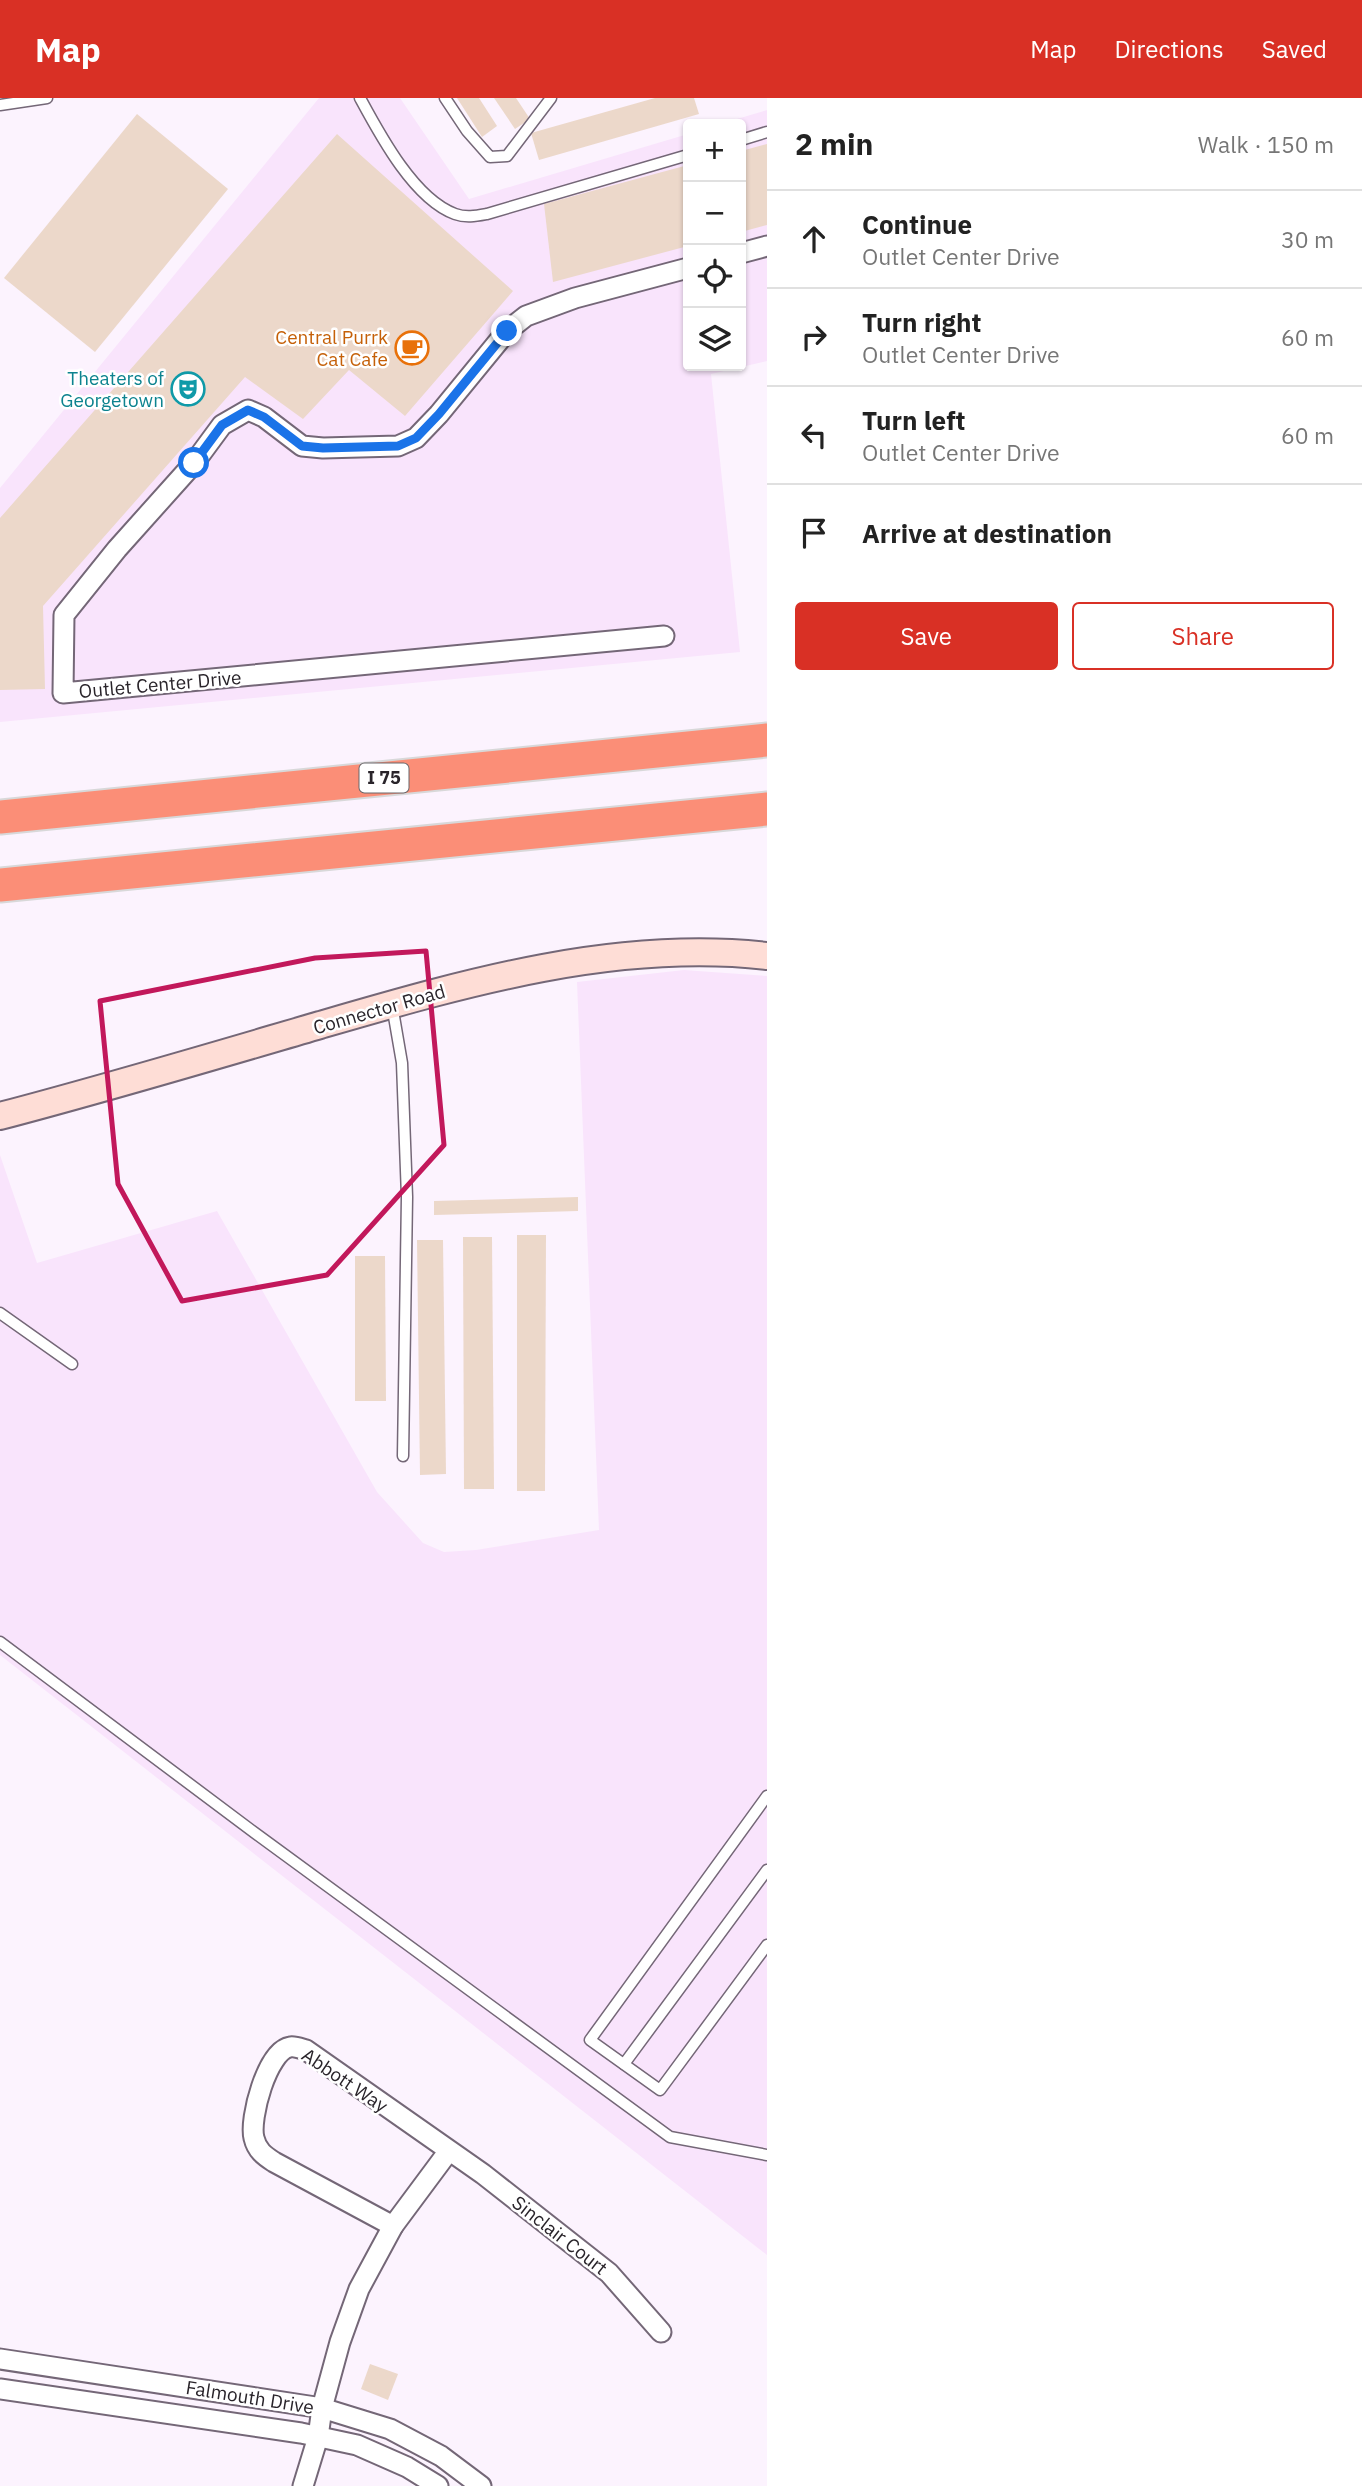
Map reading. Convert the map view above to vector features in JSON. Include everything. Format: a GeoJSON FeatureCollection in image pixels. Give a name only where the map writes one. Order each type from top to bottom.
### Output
{"type":"FeatureCollection","features":[{"type":"Feature","properties":{"kind":"highway","name":"I 75"},"geometry":{"type":"LineString","coordinates":[[0,817],[767,740]]}},
{"type":"Feature","properties":{"kind":"highway"},"geometry":{"type":"LineString","coordinates":[[0,885],[767,808]]}},
{"type":"Feature","properties":{"kind":"highway"},"geometry":{"type":"LineString","coordinates":[[700,815],[767,815]]}},
{"type":"Feature","properties":{"kind":"main road","name":"Connector Road"},"geometry":{"type":"LineString","coordinates":[[0,1116],[392,1004],[509,974],[575,962],[667,954],[743,953],[767,956]]}},
{"type":"Feature","properties":{"kind":"street"},"geometry":{"type":"LineString","coordinates":[[746,252],[767,246]]}},
{"type":"Feature","properties":{"kind":"street","name":"Outlet Center Drive"},"geometry":{"type":"LineString","coordinates":[[664,636],[63,693],[64,615],[117,549],[194,463],[222,425],[248,410],[264,417],[302,446],[398,446],[416,438],[432,422],[507,331],[526,316],[575,298],[683,269]]}},
{"type":"Feature","properties":{"kind":"street","name":"Abbott Way"},"geometry":{"type":"LineString","coordinates":[[393,2225],[260,2152],[253,2137],[254,2121],[262,2083],[274,2059],[291,2046],[306,2050],[448,2152]]}},
{"type":"Feature","properties":{"kind":"street"},"geometry":{"type":"LineString","coordinates":[[303,2486],[318,2437],[322,2408],[340,2342],[359,2289],[393,2225],[448,2152]]}},
{"type":"Feature","properties":{"kind":"street","name":"Sinclair Court"},"geometry":{"type":"LineString","coordinates":[[448,2152],[483,2175],[609,2273],[661,2332]]}},
{"type":"Feature","properties":{"kind":"street","name":"Falmouth Drive"},"geometry":{"type":"LineString","coordinates":[[0,2359],[322,2408],[390,2429],[441,2456],[481,2486]]}},
{"type":"Feature","properties":{"kind":"street","name":"Falmouth Drive"},"geometry":{"type":"LineString","coordinates":[[0,2389],[357,2445],[407,2467],[438,2486]]}},
{"type":"Feature","properties":{"kind":"lane"},"geometry":{"type":"LineString","coordinates":[[0,104],[47,98]]}},
{"type":"Feature","properties":{"kind":"lane"},"geometry":{"type":"LineString","coordinates":[[360,98],[401,170],[441,207],[456,215],[472,217],[487,214],[683,156]]}},
{"type":"Feature","properties":{"kind":"lane"},"geometry":{"type":"LineString","coordinates":[[444,98],[489,157],[507,156],[551,98]]}},
{"type":"Feature","properties":{"kind":"lane"},"geometry":{"type":"LineString","coordinates":[[746,138],[767,132]]}},
{"type":"Feature","properties":{"kind":"lane"},"geometry":{"type":"LineString","coordinates":[[392,1004],[402,1063],[407,1197],[403,1456]]}},
{"type":"Feature","properties":{"kind":"lane"},"geometry":{"type":"LineString","coordinates":[[0,1312],[72,1364]]}},
{"type":"Feature","properties":{"kind":"lane"},"geometry":{"type":"LineString","coordinates":[[0,1642],[670,2137],[767,2155]]}},
{"type":"Feature","properties":{"kind":"lane"},"geometry":{"type":"LineString","coordinates":[[767,1796],[590,2040],[660,2090],[767,1945]]}},
{"type":"Feature","properties":{"kind":"lane"},"geometry":{"type":"LineString","coordinates":[[624,2064],[767,1870]]}},
{"type":"Feature","properties":{"kind":"highlighted area"},"geometry":{"type":"Polygon","coordinates":[[[426,951],[444,1145],[327,1275],[182,1301],[118,1184],[100,1001],[315,958],[426,951]]]}},
{"type":"Feature","properties":{"kind":"shaded area"},"geometry":{"type":"Polygon","coordinates":[[[319,98],[400,98],[469,199],[683,135],[683,371],[724,371],[711,374],[740,652],[0,722],[0,488],[319,98]]]}},
{"type":"Feature","properties":{"kind":"shaded area"},"geometry":{"type":"Polygon","coordinates":[[[767,110],[767,361],[746,366],[746,119],[737,119],[767,110]]]}},
{"type":"Feature","properties":{"kind":"shaded area"},"geometry":{"type":"Polygon","coordinates":[[[684,970],[767,976],[767,2255],[0,1655],[0,1155],[37,1263],[217,1211],[377,1492],[423,1543],[444,1552],[476,1550],[599,1530],[577,982],[684,970]]]}},
{"type":"Feature","properties":{"kind":"building"},"geometry":{"type":"Polygon","coordinates":[[[457,98],[479,98],[497,126],[482,137],[457,98]]]}},
{"type":"Feature","properties":{"kind":"building"},"geometry":{"type":"Polygon","coordinates":[[[494,98],[516,98],[530,119],[515,129],[494,98]]]}},
{"type":"Feature","properties":{"kind":"building"},"geometry":{"type":"Polygon","coordinates":[[[655,98],[694,98],[699,114],[539,160],[531,133],[655,98]]]}},
{"type":"Feature","properties":{"kind":"building"},"geometry":{"type":"Polygon","coordinates":[[[137,114],[228,189],[95,352],[4,278],[137,114]]]}},
{"type":"Feature","properties":{"kind":"building"},"geometry":{"type":"Polygon","coordinates":[[[337,134],[513,291],[405,416],[349,370],[303,419],[245,377],[43,606],[45,689],[0,690],[0,518],[337,134]]]}},
{"type":"Feature","properties":{"kind":"building"},"geometry":{"type":"Polygon","coordinates":[[[767,144],[767,225],[746,231],[746,182],[746,150],[767,144]]]}},
{"type":"Feature","properties":{"kind":"building"},"geometry":{"type":"Polygon","coordinates":[[[683,166],[683,247],[553,282],[544,204],[683,166]]]}},
{"type":"Feature","properties":{"kind":"building"},"geometry":{"type":"Polygon","coordinates":[[[578,1197],[578,1211],[434,1215],[434,1201],[578,1197]]]}},
{"type":"Feature","properties":{"kind":"building"},"geometry":{"type":"Polygon","coordinates":[[[517,1235],[546,1235],[545,1491],[517,1491],[517,1235]]]}},
{"type":"Feature","properties":{"kind":"building"},"geometry":{"type":"Polygon","coordinates":[[[463,1237],[492,1237],[494,1489],[464,1489],[463,1237]]]}},
{"type":"Feature","properties":{"kind":"building"},"geometry":{"type":"Polygon","coordinates":[[[417,1240],[443,1240],[446,1474],[420,1475],[417,1240]]]}},
{"type":"Feature","properties":{"kind":"building"},"geometry":{"type":"Polygon","coordinates":[[[355,1256],[385,1256],[386,1401],[355,1401],[355,1256]]]}},
{"type":"Feature","properties":{"kind":"building"},"geometry":{"type":"Polygon","coordinates":[[[370,2364],[398,2374],[388,2400],[361,2389],[370,2364]]]}},
{"type":"Feature","properties":{"kind":"place","name":"Central Purrk Cat Cafe"},"geometry":{"type":"Point","coordinates":[412,348]}},
{"type":"Feature","properties":{"kind":"place","name":"Theaters of Georgetown"},"geometry":{"type":"Point","coordinates":[188,389]}},
{"type":"Feature","properties":{"kind":"route"},"geometry":{"type":"LineString","coordinates":[[194,463],[222,425],[248,410],[264,417],[302,446],[398,446],[416,438],[439,414],[507,331]]}}]}
